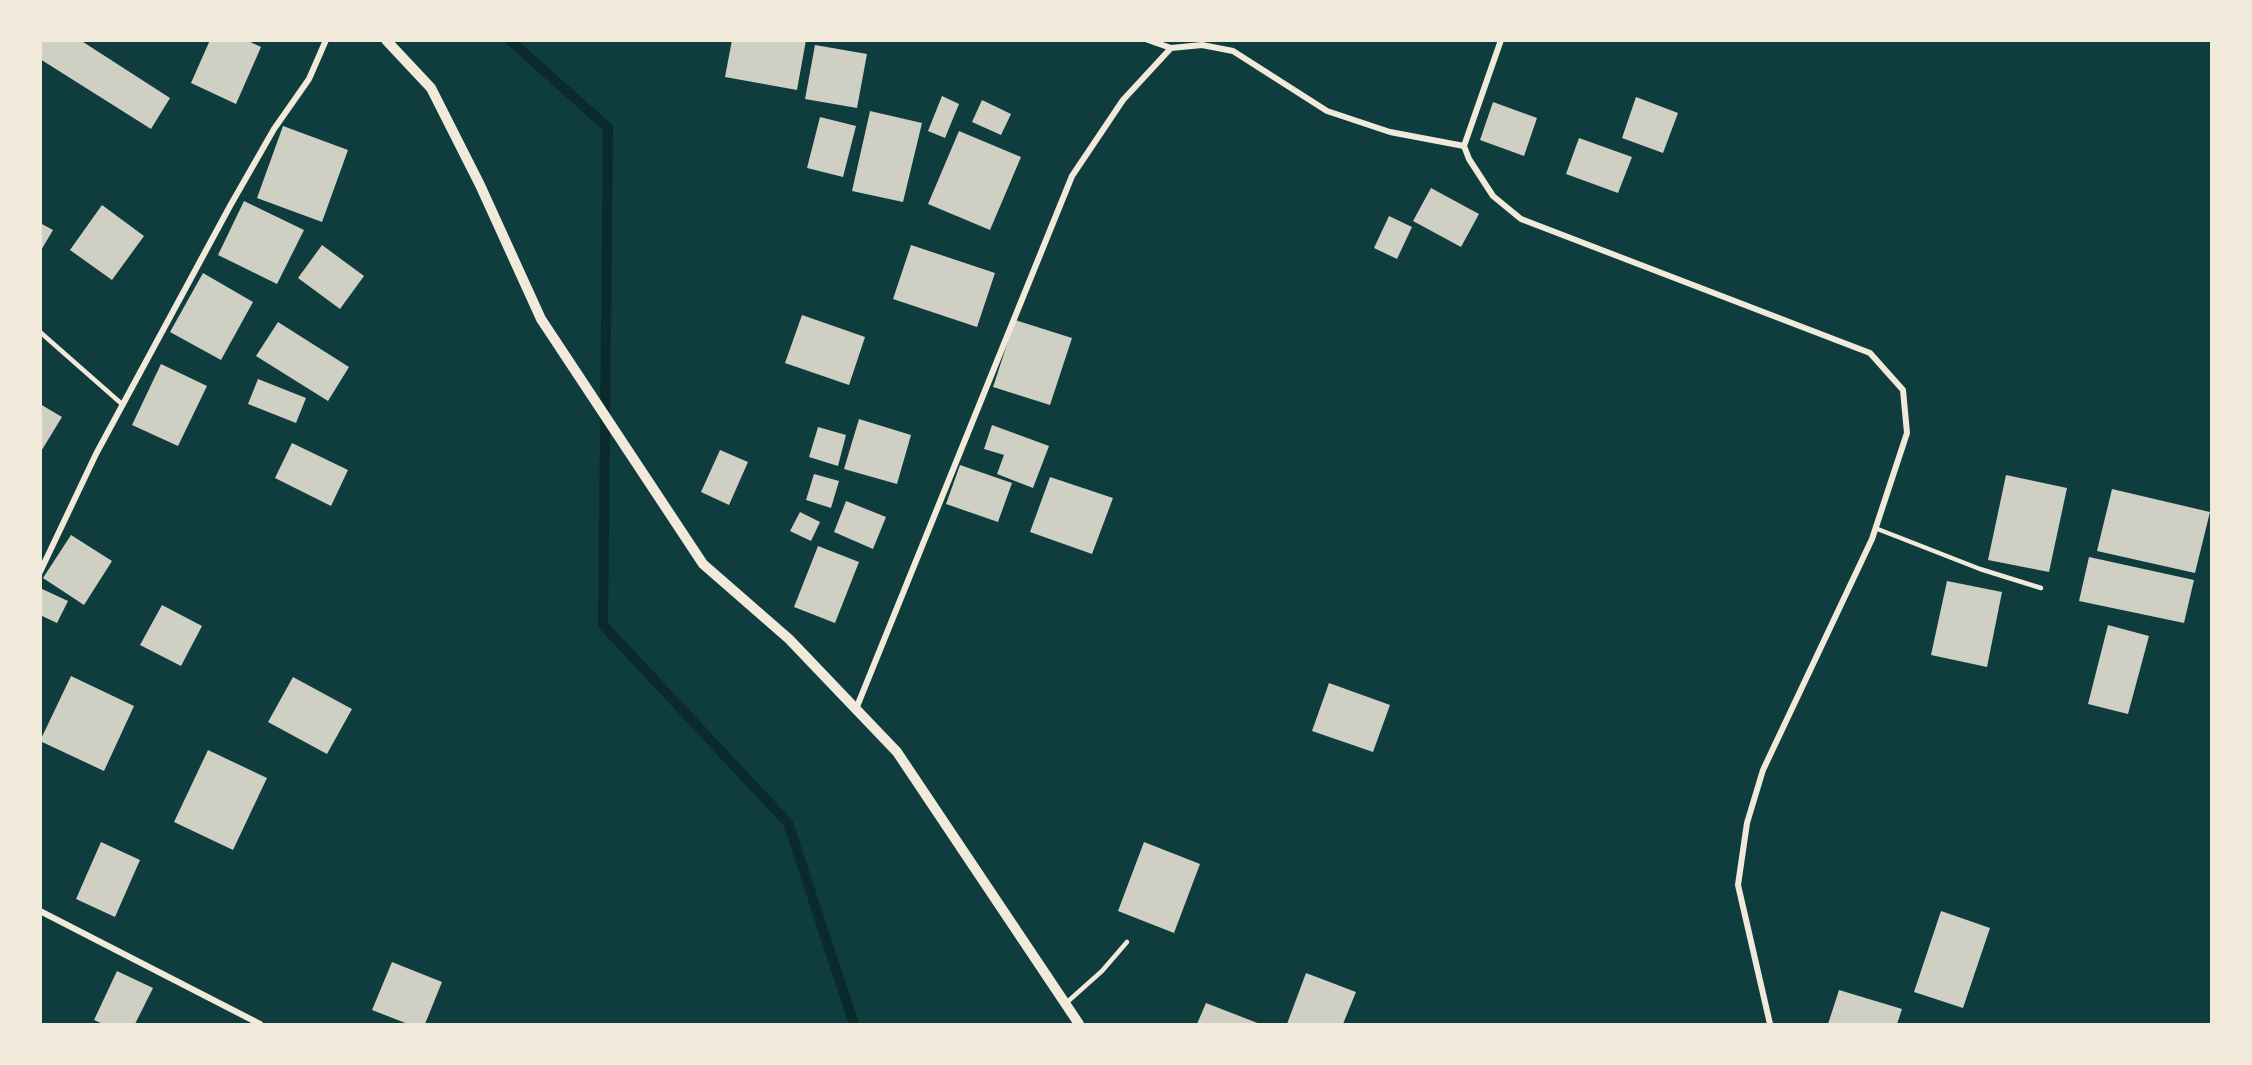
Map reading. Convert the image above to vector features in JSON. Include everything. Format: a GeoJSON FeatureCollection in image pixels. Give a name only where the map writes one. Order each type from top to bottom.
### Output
{"type":"FeatureCollection","features":[{"type":"Feature","properties":{"kind":"street"},"geometry":{"type":"LineString","coordinates":[[40,572],[96,454],[230,206],[274,129],[309,79],[326,40]]}},
{"type":"Feature","properties":{"kind":"street"},"geometry":{"type":"LineString","coordinates":[[386,40],[431,88],[480,185],[540,319],[704,564],[789,639],[897,752],[1079,1024]]}},
{"type":"Feature","properties":{"kind":"street"},"geometry":{"type":"LineString","coordinates":[[1148,40],[1171,48],[1202,45],[1233,51],[1327,111],[1390,132],[1464,146]]}},
{"type":"Feature","properties":{"kind":"street"},"geometry":{"type":"LineString","coordinates":[[1501,40],[1464,146],[1469,159],[1492,196],[1521,219],[1870,353],[1903,390],[1907,433],[1872,539],[1763,770],[1747,823],[1738,885],[1770,1024]]}},
{"type":"Feature","properties":{"kind":"street"},"geometry":{"type":"LineString","coordinates":[[856,710],[1072,176],[1123,100],[1171,48]]}},
{"type":"Feature","properties":{"kind":"street"},"geometry":{"type":"LineString","coordinates":[[40,912],[260,1024]]}},
{"type":"Feature","properties":{"kind":"lane"},"geometry":{"type":"LineString","coordinates":[[40,332],[123,405]]}},
{"type":"Feature","properties":{"kind":"lane"},"geometry":{"type":"LineString","coordinates":[[1875,528],[1980,569],[2041,588]]}},
{"type":"Feature","properties":{"kind":"lane"},"geometry":{"type":"LineString","coordinates":[[1065,1004],[1102,971],[1127,942]]}},
{"type":"Feature","properties":{"kind":"building"},"geometry":{"type":"Polygon","coordinates":[[[40,40],[80,40],[170,98],[151,129],[40,59],[40,40]]]}},
{"type":"Feature","properties":{"kind":"building"},"geometry":{"type":"Polygon","coordinates":[[[210,40],[246,40],[261,47],[236,104],[191,83],[210,40]]]}},
{"type":"Feature","properties":{"kind":"building"},"geometry":{"type":"Polygon","coordinates":[[[732,40],[806,40],[797,90],[725,77],[732,40]]]}},
{"type":"Feature","properties":{"kind":"building"},"geometry":{"type":"Polygon","coordinates":[[[815,45],[867,54],[857,108],[805,99],[815,45]]]}},
{"type":"Feature","properties":{"kind":"building"},"geometry":{"type":"Polygon","coordinates":[[[942,96],[959,104],[945,138],[928,131],[942,96]]]}},
{"type":"Feature","properties":{"kind":"building"},"geometry":{"type":"Polygon","coordinates":[[[1636,97],[1678,113],[1663,153],[1622,138],[1636,97]]]}},
{"type":"Feature","properties":{"kind":"building"},"geometry":{"type":"Polygon","coordinates":[[[982,100],[1011,114],[1001,135],[972,122],[982,100]]]}},
{"type":"Feature","properties":{"kind":"building"},"geometry":{"type":"Polygon","coordinates":[[[1493,102],[1537,118],[1524,156],[1480,140],[1493,102]]]}},
{"type":"Feature","properties":{"kind":"building"},"geometry":{"type":"Polygon","coordinates":[[[870,111],[922,123],[903,202],[852,191],[870,111]]]}},
{"type":"Feature","properties":{"kind":"building"},"geometry":{"type":"Polygon","coordinates":[[[820,117],[856,126],[843,177],[807,168],[820,117]]]}},
{"type":"Feature","properties":{"kind":"building"},"geometry":{"type":"Polygon","coordinates":[[[283,126],[348,150],[322,222],[257,198],[283,126]]]}},
{"type":"Feature","properties":{"kind":"building"},"geometry":{"type":"Polygon","coordinates":[[[959,131],[1021,157],[990,230],[928,204],[959,131]]]}},
{"type":"Feature","properties":{"kind":"building"},"geometry":{"type":"Polygon","coordinates":[[[1579,138],[1632,157],[1618,193],[1566,174],[1579,138]]]}},
{"type":"Feature","properties":{"kind":"building"},"geometry":{"type":"Polygon","coordinates":[[[1431,188],[1479,214],[1461,247],[1413,221],[1431,188]]]}},
{"type":"Feature","properties":{"kind":"building"},"geometry":{"type":"Polygon","coordinates":[[[244,201],[304,230],[277,284],[218,255],[244,201]]]}},
{"type":"Feature","properties":{"kind":"building"},"geometry":{"type":"Polygon","coordinates":[[[102,205],[144,236],[112,280],[70,250],[102,205]]]}},
{"type":"Feature","properties":{"kind":"building"},"geometry":{"type":"Polygon","coordinates":[[[1389,216],[1412,227],[1397,259],[1374,248],[1389,216]]]}},
{"type":"Feature","properties":{"kind":"building"},"geometry":{"type":"Polygon","coordinates":[[[40,223],[53,230],[40,252],[40,223]]]}},
{"type":"Feature","properties":{"kind":"building"},"geometry":{"type":"Polygon","coordinates":[[[322,245],[364,276],[340,309],[298,278],[322,245]]]}},
{"type":"Feature","properties":{"kind":"building"},"geometry":{"type":"Polygon","coordinates":[[[911,245],[995,273],[977,327],[893,299],[911,245]]]}},
{"type":"Feature","properties":{"kind":"building"},"geometry":{"type":"Polygon","coordinates":[[[203,273],[253,302],[221,360],[170,332],[203,273]]]}},
{"type":"Feature","properties":{"kind":"building"},"geometry":{"type":"Polygon","coordinates":[[[802,315],[865,337],[849,385],[785,363],[802,315]]]}},
{"type":"Feature","properties":{"kind":"building"},"geometry":{"type":"Polygon","coordinates":[[[1015,320],[1072,338],[1050,405],[993,387],[1015,320]]]}},
{"type":"Feature","properties":{"kind":"building"},"geometry":{"type":"Polygon","coordinates":[[[278,322],[349,367],[328,401],[256,356],[278,322]]]}},
{"type":"Feature","properties":{"kind":"building"},"geometry":{"type":"Polygon","coordinates":[[[161,364],[207,386],[178,446],[132,425],[161,364]]]}},
{"type":"Feature","properties":{"kind":"building"},"geometry":{"type":"Polygon","coordinates":[[[258,379],[306,398],[296,423],[248,404],[258,379]]]}},
{"type":"Feature","properties":{"kind":"building"},"geometry":{"type":"Polygon","coordinates":[[[40,404],[62,417],[40,453],[40,404]]]}},
{"type":"Feature","properties":{"kind":"building"},"geometry":{"type":"Polygon","coordinates":[[[859,419],[911,435],[897,484],[844,469],[859,419]]]}},
{"type":"Feature","properties":{"kind":"building"},"geometry":{"type":"Polygon","coordinates":[[[992,425],[1049,446],[1033,488],[997,474],[1004,455],[984,449],[992,425]]]}},
{"type":"Feature","properties":{"kind":"building"},"geometry":{"type":"Polygon","coordinates":[[[818,427],[846,435],[838,466],[809,457],[818,427]]]}},
{"type":"Feature","properties":{"kind":"building"},"geometry":{"type":"Polygon","coordinates":[[[292,443],[348,470],[331,506],[275,478],[292,443]]]}},
{"type":"Feature","properties":{"kind":"building"},"geometry":{"type":"Polygon","coordinates":[[[720,450],[748,462],[729,505],[701,492],[720,450]]]}},
{"type":"Feature","properties":{"kind":"building"},"geometry":{"type":"Polygon","coordinates":[[[960,465],[1012,483],[998,522],[946,504],[960,465]]]}},
{"type":"Feature","properties":{"kind":"building"},"geometry":{"type":"Polygon","coordinates":[[[814,474],[839,481],[831,508],[806,500],[814,474]]]}},
{"type":"Feature","properties":{"kind":"building"},"geometry":{"type":"Polygon","coordinates":[[[2006,475],[2067,488],[2049,572],[1988,560],[2006,475]]]}},
{"type":"Feature","properties":{"kind":"building"},"geometry":{"type":"Polygon","coordinates":[[[1050,477],[1113,498],[1092,554],[1030,532],[1050,477]]]}},
{"type":"Feature","properties":{"kind":"building"},"geometry":{"type":"Polygon","coordinates":[[[2112,489],[2210,512],[2195,573],[2097,551],[2112,489]]]}},
{"type":"Feature","properties":{"kind":"building"},"geometry":{"type":"Polygon","coordinates":[[[846,501],[886,517],[873,549],[834,532],[846,501]]]}},
{"type":"Feature","properties":{"kind":"building"},"geometry":{"type":"Polygon","coordinates":[[[800,512],[820,522],[811,541],[790,531],[800,512]]]}},
{"type":"Feature","properties":{"kind":"building"},"geometry":{"type":"Polygon","coordinates":[[[71,535],[112,561],[84,605],[43,578],[71,535]]]}},
{"type":"Feature","properties":{"kind":"building"},"geometry":{"type":"Polygon","coordinates":[[[818,546],[859,562],[835,623],[794,607],[818,546]]]}},
{"type":"Feature","properties":{"kind":"building"},"geometry":{"type":"Polygon","coordinates":[[[2089,557],[2194,580],[2184,623],[2079,601],[2089,557]]]}},
{"type":"Feature","properties":{"kind":"building"},"geometry":{"type":"Polygon","coordinates":[[[1947,581],[2002,592],[1987,667],[1931,655],[1947,581]]]}},
{"type":"Feature","properties":{"kind":"building"},"geometry":{"type":"Polygon","coordinates":[[[40,588],[68,601],[57,623],[40,615],[40,588]]]}},
{"type":"Feature","properties":{"kind":"building"},"geometry":{"type":"Polygon","coordinates":[[[162,605],[202,626],[181,666],[140,645],[162,605]]]}},
{"type":"Feature","properties":{"kind":"building"},"geometry":{"type":"Polygon","coordinates":[[[2108,625],[2149,636],[2128,714],[2088,704],[2108,625]]]}},
{"type":"Feature","properties":{"kind":"building"},"geometry":{"type":"Polygon","coordinates":[[[71,676],[134,706],[104,771],[40,741],[71,676]]]}},
{"type":"Feature","properties":{"kind":"building"},"geometry":{"type":"Polygon","coordinates":[[[293,677],[352,709],[327,754],[268,722],[293,677]]]}},
{"type":"Feature","properties":{"kind":"building"},"geometry":{"type":"Polygon","coordinates":[[[1329,683],[1390,705],[1373,752],[1312,731],[1329,683]]]}},
{"type":"Feature","properties":{"kind":"building"},"geometry":{"type":"Polygon","coordinates":[[[208,750],[267,778],[233,850],[174,822],[208,750]]]}},
{"type":"Feature","properties":{"kind":"building"},"geometry":{"type":"Polygon","coordinates":[[[101,842],[140,860],[115,917],[76,899],[101,842]]]}},
{"type":"Feature","properties":{"kind":"building"},"geometry":{"type":"Polygon","coordinates":[[[1144,842],[1200,864],[1174,933],[1118,911],[1144,842]]]}},
{"type":"Feature","properties":{"kind":"building"},"geometry":{"type":"Polygon","coordinates":[[[1941,911],[1990,928],[1963,1008],[1914,992],[1941,911]]]}},
{"type":"Feature","properties":{"kind":"building"},"geometry":{"type":"Polygon","coordinates":[[[392,962],[442,982],[425,1024],[408,1024],[372,1010],[392,962]]]}},
{"type":"Feature","properties":{"kind":"building"},"geometry":{"type":"Polygon","coordinates":[[[117,971],[153,988],[135,1024],[103,1024],[94,1020],[117,971]]]}},
{"type":"Feature","properties":{"kind":"building"},"geometry":{"type":"Polygon","coordinates":[[[1306,973],[1356,992],[1343,1024],[1287,1024],[1306,973]]]}},
{"type":"Feature","properties":{"kind":"building"},"geometry":{"type":"Polygon","coordinates":[[[1839,990],[1902,1009],[1897,1024],[1828,1024],[1839,990]]]}},
{"type":"Feature","properties":{"kind":"building"},"geometry":{"type":"Polygon","coordinates":[[[1206,1003],[1260,1024],[1197,1024],[1206,1003]]]}},
{"type":"Feature","properties":{"kind":"waterway"},"geometry":{"type":"LineString","coordinates":[[510,40],[608,128],[603,625],[788,823],[854,1024]]}}]}
